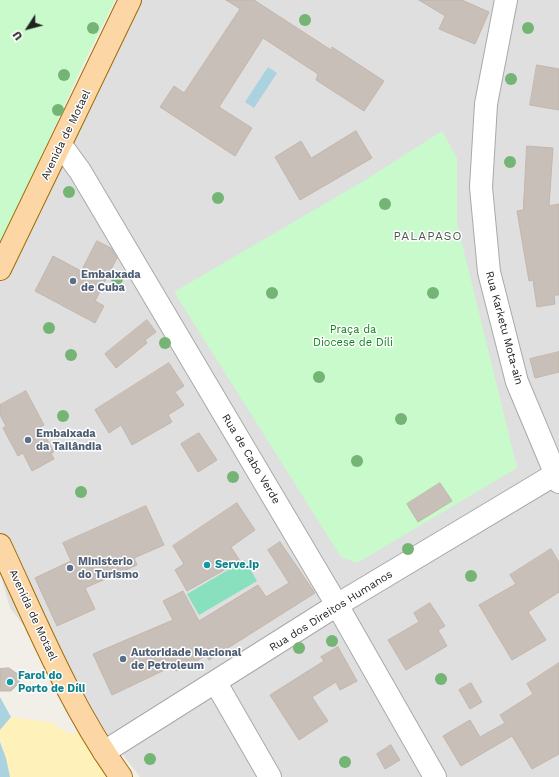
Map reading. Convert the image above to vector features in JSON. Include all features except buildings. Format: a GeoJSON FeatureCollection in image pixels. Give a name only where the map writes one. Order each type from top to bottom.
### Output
{"type":"FeatureCollection","features":[{"type":"Feature","properties":{"kind":"main road","name":"Avenida de Motael"},"geometry":{"type":"LineString","coordinates":[[0,269],[130,0]]}},
{"type":"Feature","properties":{"kind":"main road","name":"Avenida de Motael"},"geometry":{"type":"LineString","coordinates":[[0,545],[66,686],[104,752],[122,777]]}},
{"type":"Feature","properties":{"kind":"street","name":"Rua Karketu Mota-ain"},"geometry":{"type":"LineString","coordinates":[[506,0],[486,111],[481,187],[489,272],[517,382],[558,476]]}},
{"type":"Feature","properties":{"kind":"street","name":"Rua de Cabo Verde"},"geometry":{"type":"LineString","coordinates":[[61,145],[80,171],[337,605],[435,777]]}},
{"type":"Feature","properties":{"kind":"street","name":"Rua dos Direitos Humanos"},"geometry":{"type":"LineString","coordinates":[[104,752],[216,683],[337,605],[558,476]]}},
{"type":"Feature","properties":{"kind":"street"},"geometry":{"type":"LineString","coordinates":[[216,683],[270,777]]}},
{"type":"Feature","properties":{"kind":"shaded area"},"geometry":{"type":"Polygon","coordinates":[[[117,0],[559,0],[559,777],[140,777],[10,608],[0,573],[0,247],[117,0]]]}},
{"type":"Feature","properties":{"kind":"sand"},"geometry":{"type":"Polygon","coordinates":[[[11,717],[55,723],[58,728],[73,734],[79,731],[108,777],[10,777],[2,748],[0,730],[11,717]]]}},
{"type":"Feature","properties":{"kind":"green space"},"geometry":{"type":"Polygon","coordinates":[[[0,0],[115,0],[80,71],[0,246],[0,0]]]}},
{"type":"Feature","properties":{"kind":"green space","name":"Praça da Diocese de Díli"},"geometry":{"type":"Polygon","coordinates":[[[442,131],[457,158],[457,223],[517,468],[357,563],[341,557],[174,292],[367,179],[442,131]]]}},
{"type":"Feature","properties":{"kind":"green space"},"geometry":{"type":"Polygon","coordinates":[[[245,560],[257,581],[199,615],[187,594],[245,560]]]}},
{"type":"Feature","properties":{"kind":"water"},"geometry":{"type":"Polygon","coordinates":[[[268,67],[277,73],[254,108],[245,102],[268,67]]]}},
{"type":"Feature","properties":{"kind":"water"},"geometry":{"type":"Polygon","coordinates":[[[0,697],[11,717],[0,730],[0,697]]]}},
{"type":"Feature","properties":{"kind":"water"},"geometry":{"type":"Polygon","coordinates":[[[0,742],[6,758],[10,777],[0,777],[0,742]]]}},
{"type":"Feature","properties":{"kind":"place","name":"Embaixada de Cuba"},"geometry":{"type":"Point","coordinates":[73,281]}},
{"type":"Feature","properties":{"kind":"place","name":"Embaixada da Tailândia"},"geometry":{"type":"Point","coordinates":[28,440]}},
{"type":"Feature","properties":{"kind":"place","name":"Serve.Ip"},"geometry":{"type":"Point","coordinates":[207,565]}},
{"type":"Feature","properties":{"kind":"place","name":"Ministerio do Turismo"},"geometry":{"type":"Point","coordinates":[70,568]}},
{"type":"Feature","properties":{"kind":"place","name":"Autoridade Nacional de Petroleum"},"geometry":{"type":"Point","coordinates":[123,659]}},
{"type":"Feature","properties":{"kind":"place","name":"Farol do Porto de Díli"},"geometry":{"type":"Point","coordinates":[10,682]}},
{"type":"Feature","properties":{"kind":"district","name":"PALAPASO"},"geometry":{"type":"Point","coordinates":[428,236]}}]}
